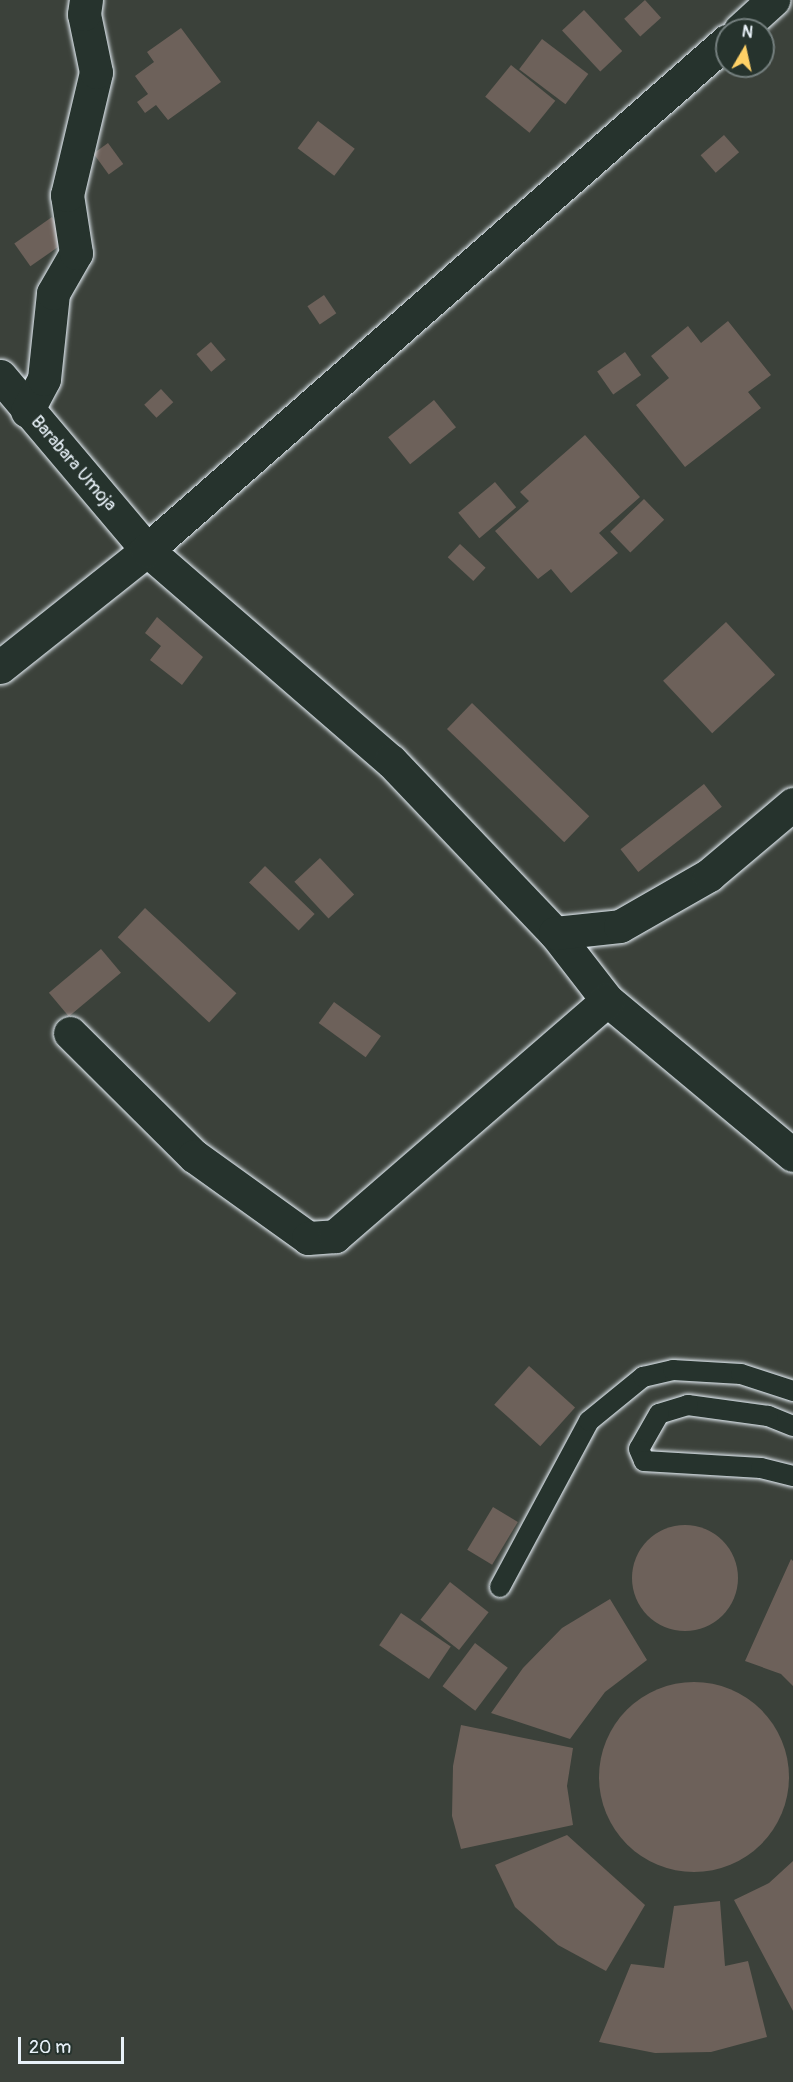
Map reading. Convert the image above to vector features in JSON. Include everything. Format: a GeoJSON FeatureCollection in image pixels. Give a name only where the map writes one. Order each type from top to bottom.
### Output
{"type":"FeatureCollection","features":[{"type":"Feature","properties":{"kind":"street"},"geometry":{"type":"LineString","coordinates":[[27,411],[44,379],[53,292],[76,253],[67,195],[96,72],[84,14],[86,0]]}},
{"type":"Feature","properties":{"kind":"street"},"geometry":{"type":"LineString","coordinates":[[753,18],[773,0]]}},
{"type":"Feature","properties":{"kind":"street"},"geometry":{"type":"LineString","coordinates":[[0,667],[147,550],[715,52]]}},
{"type":"Feature","properties":{"kind":"street","name":"Barabara Umoja"},"geometry":{"type":"LineString","coordinates":[[0,376],[27,411],[147,550],[392,761],[555,933],[608,1000],[793,1155]]}},
{"type":"Feature","properties":{"kind":"street"},"geometry":{"type":"LineString","coordinates":[[555,933],[620,926],[709,875],[793,804]]}},
{"type":"Feature","properties":{"kind":"street"},"geometry":{"type":"LineString","coordinates":[[70,1034],[194,1156],[308,1238],[335,1236],[608,1000]]}},
{"type":"Feature","properties":{"kind":"lane"},"geometry":{"type":"LineString","coordinates":[[500,1587],[589,1421],[643,1377],[673,1370],[741,1374],[793,1391]]}},
{"type":"Feature","properties":{"kind":"lane"},"geometry":{"type":"LineString","coordinates":[[793,1426],[768,1416],[688,1405],[659,1414],[639,1449],[644,1461],[761,1468],[793,1476]]}},
{"type":"Feature","properties":{"kind":"building"},"geometry":{"type":"Polygon","coordinates":[[[645,0],[661,18],[640,37],[624,19],[645,0]]]}},
{"type":"Feature","properties":{"kind":"building"},"geometry":{"type":"Polygon","coordinates":[[[584,10],[622,51],[600,71],[562,30],[584,10]]]}},
{"type":"Feature","properties":{"kind":"building"},"geometry":{"type":"Polygon","coordinates":[[[181,28],[221,82],[168,120],[156,105],[145,113],[137,102],[148,94],[135,76],[154,62],[147,52],[181,28]]]}},
{"type":"Feature","properties":{"kind":"building"},"geometry":{"type":"Polygon","coordinates":[[[542,39],[588,74],[565,104],[519,69],[542,39]]]}},
{"type":"Feature","properties":{"kind":"building"},"geometry":{"type":"Polygon","coordinates":[[[511,65],[555,101],[529,133],[485,97],[511,65]]]}},
{"type":"Feature","properties":{"kind":"building"},"geometry":{"type":"Polygon","coordinates":[[[318,121],[355,149],[334,176],[298,148],[318,121]]]}},
{"type":"Feature","properties":{"kind":"building"},"geometry":{"type":"Polygon","coordinates":[[[724,135],[739,152],[716,173],[701,155],[724,135]]]}},
{"type":"Feature","properties":{"kind":"building"},"geometry":{"type":"Polygon","coordinates":[[[108,143],[123,164],[109,175],[93,154],[108,143]]]}},
{"type":"Feature","properties":{"kind":"building"},"geometry":{"type":"Polygon","coordinates":[[[52,217],[68,240],[30,266],[14,243],[52,217]]]}},
{"type":"Feature","properties":{"kind":"building"},"geometry":{"type":"Polygon","coordinates":[[[324,295],[336,313],[320,324],[307,306],[324,295]]]}},
{"type":"Feature","properties":{"kind":"building"},"geometry":{"type":"Polygon","coordinates":[[[728,321],[771,375],[748,392],[761,408],[685,467],[636,405],[669,378],[651,356],[688,326],[701,343],[728,321]]]}},
{"type":"Feature","properties":{"kind":"building"},"geometry":{"type":"Polygon","coordinates":[[[211,342],[226,360],[211,372],[196,354],[211,342]]]}},
{"type":"Feature","properties":{"kind":"building"},"geometry":{"type":"Polygon","coordinates":[[[625,352],[641,375],[613,394],[597,372],[625,352]]]}},
{"type":"Feature","properties":{"kind":"building"},"geometry":{"type":"Polygon","coordinates":[[[161,389],[173,402],[156,418],[144,405],[161,389]]]}},
{"type":"Feature","properties":{"kind":"building"},"geometry":{"type":"Polygon","coordinates":[[[434,400],[456,427],[410,464],[388,437],[434,400]]]}},
{"type":"Feature","properties":{"kind":"building"},"geometry":{"type":"Polygon","coordinates":[[[585,435],[640,497],[599,533],[618,553],[571,593],[551,569],[538,579],[495,531],[529,501],[520,492],[585,435]]]}},
{"type":"Feature","properties":{"kind":"building"},"geometry":{"type":"Polygon","coordinates":[[[495,482],[516,507],[479,538],[458,513],[495,482]]]}},
{"type":"Feature","properties":{"kind":"building"},"geometry":{"type":"Polygon","coordinates":[[[644,499],[664,520],[630,553],[610,532],[644,499]]]}},
{"type":"Feature","properties":{"kind":"building"},"geometry":{"type":"Polygon","coordinates":[[[460,544],[486,568],[473,581],[448,557],[460,544]]]}},
{"type":"Feature","properties":{"kind":"building"},"geometry":{"type":"Polygon","coordinates":[[[157,617],[203,657],[182,685],[150,660],[161,646],[145,633],[157,617]]]}},
{"type":"Feature","properties":{"kind":"building"},"geometry":{"type":"Polygon","coordinates":[[[726,622],[775,675],[712,733],[663,681],[726,622]]]}},
{"type":"Feature","properties":{"kind":"building"},"geometry":{"type":"Polygon","coordinates":[[[472,703],[589,816],[564,842],[447,729],[472,703]]]}},
{"type":"Feature","properties":{"kind":"building"},"geometry":{"type":"Polygon","coordinates":[[[704,784],[722,807],[638,872],[620,849],[704,784]]]}},
{"type":"Feature","properties":{"kind":"building"},"geometry":{"type":"Polygon","coordinates":[[[320,858],[354,895],[329,918],[294,882],[320,858]]]}},
{"type":"Feature","properties":{"kind":"building"},"geometry":{"type":"Polygon","coordinates":[[[265,866],[315,914],[299,930],[249,883],[265,866]]]}},
{"type":"Feature","properties":{"kind":"building"},"geometry":{"type":"Polygon","coordinates":[[[145,908],[236,993],[209,1023],[118,937],[145,908]]]}},
{"type":"Feature","properties":{"kind":"building"},"geometry":{"type":"Polygon","coordinates":[[[101,949],[121,973],[69,1016],[49,993],[101,949]]]}},
{"type":"Feature","properties":{"kind":"building"},"geometry":{"type":"Polygon","coordinates":[[[334,1002],[381,1036],[366,1057],[319,1023],[334,1002]]]}},
{"type":"Feature","properties":{"kind":"building"},"geometry":{"type":"Polygon","coordinates":[[[529,1366],[575,1407],[540,1446],[494,1405],[529,1366]]]}},
{"type":"Feature","properties":{"kind":"building"},"geometry":{"type":"Polygon","coordinates":[[[493,1507],[518,1522],[492,1565],[467,1550],[493,1507]]]}},
{"type":"Feature","properties":{"kind":"building"},"geometry":{"type":"Polygon","coordinates":[[[685,1525],[705,1529],[723,1540],[734,1558],[738,1578],[734,1598],[723,1616],[705,1627],[685,1631],[665,1627],[647,1616],[636,1598],[632,1578],[636,1558],[647,1540],[665,1529],[685,1525]]]}},
{"type":"Feature","properties":{"kind":"building"},"geometry":{"type":"Polygon","coordinates":[[[791,1559],[793,1561],[793,1686],[781,1674],[745,1661],[791,1559]]]}},
{"type":"Feature","properties":{"kind":"building"},"geometry":{"type":"Polygon","coordinates":[[[450,1582],[489,1612],[459,1650],[420,1620],[450,1582]]]}},
{"type":"Feature","properties":{"kind":"building"},"geometry":{"type":"Polygon","coordinates":[[[610,1599],[647,1660],[605,1692],[570,1739],[491,1713],[523,1668],[562,1628],[610,1599]]]}},
{"type":"Feature","properties":{"kind":"building"},"geometry":{"type":"Polygon","coordinates":[[[401,1613],[451,1647],[429,1679],[379,1645],[401,1613]]]}},
{"type":"Feature","properties":{"kind":"building"},"geometry":{"type":"Polygon","coordinates":[[[475,1643],[508,1668],[475,1711],[443,1686],[475,1643]]]}},
{"type":"Feature","properties":{"kind":"building"},"geometry":{"type":"Polygon","coordinates":[[[703,1682],[731,1689],[762,1709],[782,1740],[788,1758],[788,1796],[782,1814],[762,1845],[731,1865],[713,1871],[685,1872],[675,1871],[649,1861],[633,1851],[620,1838],[606,1814],[600,1796],[599,1768],[600,1758],[610,1732],[620,1716],[633,1703],[657,1689],[675,1683],[703,1682]]]}},
{"type":"Feature","properties":{"kind":"building"},"geometry":{"type":"Polygon","coordinates":[[[461,1725],[573,1748],[567,1786],[573,1825],[461,1849],[452,1816],[453,1766],[461,1725]]]}},
{"type":"Feature","properties":{"kind":"building"},"geometry":{"type":"Polygon","coordinates":[[[567,1835],[645,1905],[606,1971],[558,1945],[515,1907],[495,1865],[567,1835]]]}},
{"type":"Feature","properties":{"kind":"building"},"geometry":{"type":"Polygon","coordinates":[[[793,1861],[793,2011],[734,1900],[769,1883],[793,1861]]]}},
{"type":"Feature","properties":{"kind":"building"},"geometry":{"type":"Polygon","coordinates":[[[720,1901],[725,1966],[748,1961],[767,2037],[711,2052],[655,2053],[599,2042],[631,1964],[664,1968],[674,1906],[720,1901]]]}}]}
